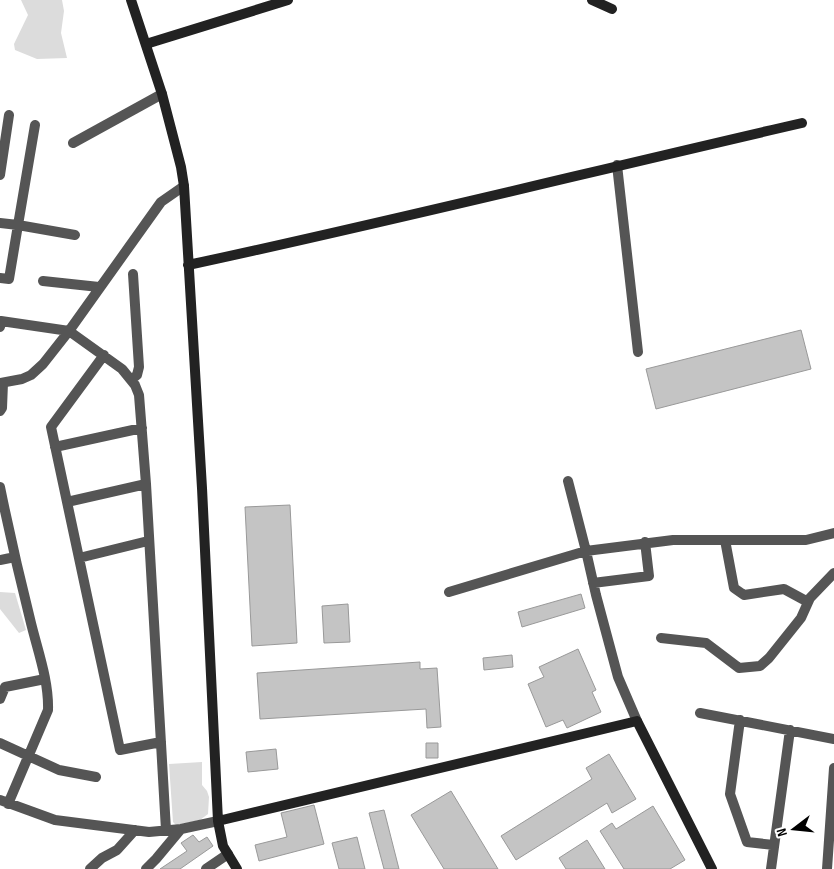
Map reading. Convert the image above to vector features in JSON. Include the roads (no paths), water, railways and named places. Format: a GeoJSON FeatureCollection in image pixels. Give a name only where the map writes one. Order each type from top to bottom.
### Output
{"type":"FeatureCollection","features":[{"type":"Feature","properties":{"kind":"street"},"geometry":{"type":"LineString","coordinates":[[131,0],[162,94],[181,167],[184,186],[202,488],[218,821],[223,846],[237,869]]}},
{"type":"Feature","properties":{"kind":"street"},"geometry":{"type":"LineString","coordinates":[[146,44],[288,0]]}},
{"type":"Feature","properties":{"kind":"street"},"geometry":{"type":"LineString","coordinates":[[592,0],[612,9]]}},
{"type":"Feature","properties":{"kind":"street"},"geometry":{"type":"LineString","coordinates":[[73,143],[162,94]]}},
{"type":"Feature","properties":{"kind":"street"},"geometry":{"type":"LineString","coordinates":[[0,175],[9,115]]}},
{"type":"Feature","properties":{"kind":"street"},"geometry":{"type":"LineString","coordinates":[[188,265],[344,231],[617,165],[802,123]]}},
{"type":"Feature","properties":{"kind":"street"},"geometry":{"type":"LineString","coordinates":[[0,278],[9,279],[35,125]]}},
{"type":"Feature","properties":{"kind":"street"},"geometry":{"type":"LineString","coordinates":[[617,165],[638,352]]}},
{"type":"Feature","properties":{"kind":"street"},"geometry":{"type":"LineString","coordinates":[[0,411],[2,408],[2,383],[31,375],[43,364],[69,331],[161,202],[184,186]]}},
{"type":"Feature","properties":{"kind":"street"},"geometry":{"type":"LineString","coordinates":[[0,223],[75,235]]}},
{"type":"Feature","properties":{"kind":"street"},"geometry":{"type":"LineString","coordinates":[[131,380],[137,375],[139,367],[133,274]]}},
{"type":"Feature","properties":{"kind":"street"},"geometry":{"type":"LineString","coordinates":[[43,281],[99,287]]}},
{"type":"Feature","properties":{"kind":"street"},"geometry":{"type":"LineString","coordinates":[[0,327],[1,322],[69,331],[122,369],[139,394],[166,830]]}},
{"type":"Feature","properties":{"kind":"street"},"geometry":{"type":"LineString","coordinates":[[104,355],[51,427],[120,750],[161,742]]}},
{"type":"Feature","properties":{"kind":"street"},"geometry":{"type":"LineString","coordinates":[[55,446],[142,428]]}},
{"type":"Feature","properties":{"kind":"street"},"geometry":{"type":"LineString","coordinates":[[568,481],[618,677],[637,721],[712,869]]}},
{"type":"Feature","properties":{"kind":"street"},"geometry":{"type":"LineString","coordinates":[[67,502],[146,484]]}},
{"type":"Feature","properties":{"kind":"street"},"geometry":{"type":"LineString","coordinates":[[0,487],[48,695],[48,710],[28,756],[4,802],[55,820],[149,832],[181,829],[637,721]]}},
{"type":"Feature","properties":{"kind":"street"},"geometry":{"type":"LineString","coordinates":[[449,592],[586,551],[645,542],[673,540],[806,540],[834,535]]}},
{"type":"Feature","properties":{"kind":"street"},"geometry":{"type":"LineString","coordinates":[[725,540],[734,588],[738,593],[744,595],[784,588],[808,602]]}},
{"type":"Feature","properties":{"kind":"street"},"geometry":{"type":"LineString","coordinates":[[79,558],[148,541]]}},
{"type":"Feature","properties":{"kind":"street"},"geometry":{"type":"LineString","coordinates":[[593,583],[649,576],[645,542]]}},
{"type":"Feature","properties":{"kind":"street"},"geometry":{"type":"LineString","coordinates":[[0,560],[15,557]]}},
{"type":"Feature","properties":{"kind":"street"},"geometry":{"type":"LineString","coordinates":[[662,638],[706,643],[739,668],[760,666],[801,618],[808,602],[834,572]]}},
{"type":"Feature","properties":{"kind":"street"},"geometry":{"type":"LineString","coordinates":[[0,699],[5,687],[45,678]]}},
{"type":"Feature","properties":{"kind":"street"},"geometry":{"type":"LineString","coordinates":[[700,713],[834,739]]}},
{"type":"Feature","properties":{"kind":"street"},"geometry":{"type":"LineString","coordinates":[[740,720],[730,794],[747,842],[774,845]]}},
{"type":"Feature","properties":{"kind":"street"},"geometry":{"type":"LineString","coordinates":[[771,869],[790,730]]}},
{"type":"Feature","properties":{"kind":"street"},"geometry":{"type":"LineString","coordinates":[[0,743],[59,770],[96,777]]}},
{"type":"Feature","properties":{"kind":"street"},"geometry":{"type":"LineString","coordinates":[[834,768],[826,869],[834,867]]}},
{"type":"Feature","properties":{"kind":"street"},"geometry":{"type":"LineString","coordinates":[[146,869],[156,860],[181,829]]}},
{"type":"Feature","properties":{"kind":"street"},"geometry":{"type":"LineString","coordinates":[[90,869],[102,858],[117,850],[134,830]]}},
{"type":"Feature","properties":{"kind":"street"},"geometry":{"type":"LineString","coordinates":[[206,869],[228,854]]}}]}
